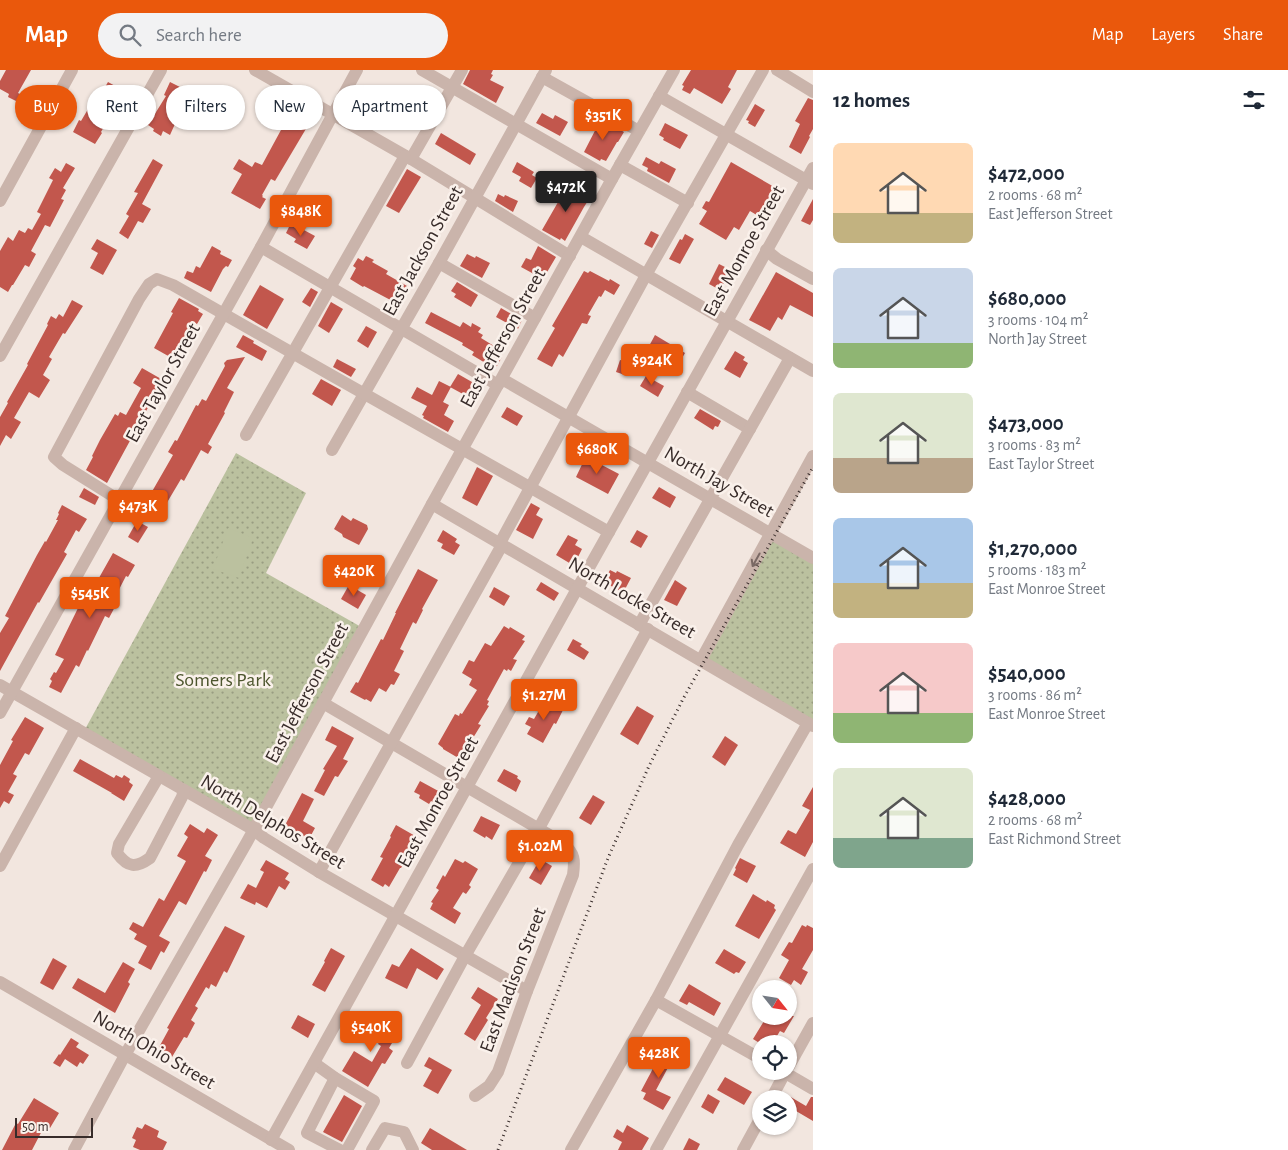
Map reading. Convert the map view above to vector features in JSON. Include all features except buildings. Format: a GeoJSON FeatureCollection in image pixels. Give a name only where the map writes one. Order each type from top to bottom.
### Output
{"type":"FeatureCollection","features":[{"type":"Feature","properties":{"kind":"street"},"geometry":{"type":"LineString","coordinates":[[0,201],[72,70]]}},
{"type":"Feature","properties":{"kind":"street"},"geometry":{"type":"LineString","coordinates":[[0,356],[160,70]]}},
{"type":"Feature","properties":{"kind":"street"},"geometry":{"type":"LineString","coordinates":[[255,70],[333,115]]}},
{"type":"Feature","properties":{"kind":"street","name":"East Taylor Street"},"geometry":{"type":"LineString","coordinates":[[349,85],[357,70]]}},
{"type":"Feature","properties":{"kind":"street"},"geometry":{"type":"LineString","coordinates":[[422,70],[612,179]]}},
{"type":"Feature","properties":{"kind":"street"},"geometry":{"type":"LineString","coordinates":[[246,435],[330,287],[462,70]]}},
{"type":"Feature","properties":{"kind":"street","name":"East Jefferson Street"},"geometry":{"type":"LineString","coordinates":[[74,1150],[254,830],[462,449],[674,70]]}},
{"type":"Feature","properties":{"kind":"street"},"geometry":{"type":"LineString","coordinates":[[319,872],[501,544],[530,487],[646,275],[763,70]]}},
{"type":"Feature","properties":{"kind":"street"},"geometry":{"type":"LineString","coordinates":[[777,70],[813,92]]}},
{"type":"Feature","properties":{"kind":"street"},"geometry":{"type":"LineString","coordinates":[[544,74],[639,131]]}},
{"type":"Feature","properties":{"kind":"street","name":"East Jackson Street"},"geometry":{"type":"LineString","coordinates":[[332,450],[402,329],[544,74]]}},
{"type":"Feature","properties":{"kind":"street"},"geometry":{"type":"LineString","coordinates":[[659,96],[809,182]]}},
{"type":"Feature","properties":{"kind":"street","name":"East Taylor Street"},"geometry":{"type":"LineString","coordinates":[[0,713],[333,115]]}},
{"type":"Feature","properties":{"kind":"street"},"geometry":{"type":"LineString","coordinates":[[359,130],[570,256]]}},
{"type":"Feature","properties":{"kind":"street"},"geometry":{"type":"LineString","coordinates":[[620,165],[688,204]]}},
{"type":"Feature","properties":{"kind":"street","name":"East Monroe Street"},"geometry":{"type":"LineString","coordinates":[[271,1140],[726,321],[766,250],[809,182],[813,168]]}},
{"type":"Feature","properties":{"kind":"street"},"geometry":{"type":"LineString","coordinates":[[581,237],[813,371]]}},
{"type":"Feature","properties":{"kind":"street","name":"North Jay Street"},"geometry":{"type":"LineString","coordinates":[[261,247],[402,329],[569,417],[813,558]]}},
{"type":"Feature","properties":{"kind":"street"},"geometry":{"type":"LineString","coordinates":[[766,250],[777,259],[813,279]]}},
{"type":"Feature","properties":{"kind":"street"},"geometry":{"type":"LineString","coordinates":[[439,263],[535,318]]}},
{"type":"Feature","properties":{"kind":"street"},"geometry":{"type":"LineString","coordinates":[[118,500],[62,466],[54,457],[139,299],[149,284],[157,279],[173,285],[609,532]]}},
{"type":"Feature","properties":{"kind":"street"},"geometry":{"type":"LineString","coordinates":[[407,1063],[538,828],[711,499],[790,358]]}},
{"type":"Feature","properties":{"kind":"street"},"geometry":{"type":"LineString","coordinates":[[687,392],[750,429]]}},
{"type":"Feature","properties":{"kind":"street"},"geometry":{"type":"LineString","coordinates":[[701,660],[813,456]]}},
{"type":"Feature","properties":{"kind":"street","name":"North Locke Street"},"geometry":{"type":"LineString","coordinates":[[432,504],[811,724]]}},
{"type":"Feature","properties":{"kind":"street","name":"North Delphos Street"},"geometry":{"type":"LineString","coordinates":[[0,685],[254,830],[319,872],[527,991]]}},
{"type":"Feature","properties":{"kind":"street"},"geometry":{"type":"LineString","coordinates":[[323,703],[538,828]]}},
{"type":"Feature","properties":{"kind":"street"},"geometry":{"type":"LineString","coordinates":[[570,1150],[656,1000],[738,845],[811,724]]}},
{"type":"Feature","properties":{"kind":"street"},"geometry":{"type":"LineString","coordinates":[[0,866],[76,728]]}},
{"type":"Feature","properties":{"kind":"street"},"geometry":{"type":"LineString","coordinates":[[159,776],[118,844],[117,853],[123,861],[131,865],[142,864],[150,858],[184,790]]}},
{"type":"Feature","properties":{"kind":"street","name":"East Madison Street"},"geometry":{"type":"LineString","coordinates":[[475,1096],[489,1086],[498,1072],[527,991],[573,874],[575,859],[569,848],[538,828]]}},
{"type":"Feature","properties":{"kind":"street"},"geometry":{"type":"LineString","coordinates":[[656,1150],[813,869]]}},
{"type":"Feature","properties":{"kind":"street","name":"North Ohio Street"},"geometry":{"type":"LineString","coordinates":[[0,982],[289,1150]]}},
{"type":"Feature","properties":{"kind":"street"},"geometry":{"type":"LineString","coordinates":[[656,1000],[752,1054]]}},
{"type":"Feature","properties":{"kind":"street"},"geometry":{"type":"LineString","coordinates":[[797,1051],[813,1023]]}},
{"type":"Feature","properties":{"kind":"street"},"geometry":{"type":"LineString","coordinates":[[314,1063],[374,1101],[347,1150]]}},
{"type":"Feature","properties":{"kind":"street"},"geometry":{"type":"LineString","coordinates":[[335,1078],[307,1133],[340,1150]]}},
{"type":"Feature","properties":{"kind":"street"},"geometry":{"type":"LineString","coordinates":[[797,1078],[813,1089]]}},
{"type":"Feature","properties":{"kind":"street"},"geometry":{"type":"LineString","coordinates":[[372,1150],[385,1128],[404,1132],[413,1150]]}},
{"type":"Feature","properties":{"kind":"street"},"geometry":{"type":"LineString","coordinates":[[743,1150],[752,1134]]}},
{"type":"Feature","properties":{"kind":"green space","name":"Somers Park"},"geometry":{"type":"Polygon","coordinates":[[[236,453],[306,493],[266,573],[363,628],[254,830],[83,733],[236,453]]]}},
{"type":"Feature","properties":{"kind":"green space"},"geometry":{"type":"Polygon","coordinates":[[[228,528],[253,538],[239,578],[213,569],[228,528]]]}},
{"type":"Feature","properties":{"kind":"green space"},"geometry":{"type":"Polygon","coordinates":[[[774,536],[813,558],[813,725],[701,660],[774,536]]]}},
{"type":"Feature","properties":{"kind":"railway"},"geometry":{"type":"LineString","coordinates":[[498,1150],[608,858],[649,766],[683,699],[813,467]]}}]}
